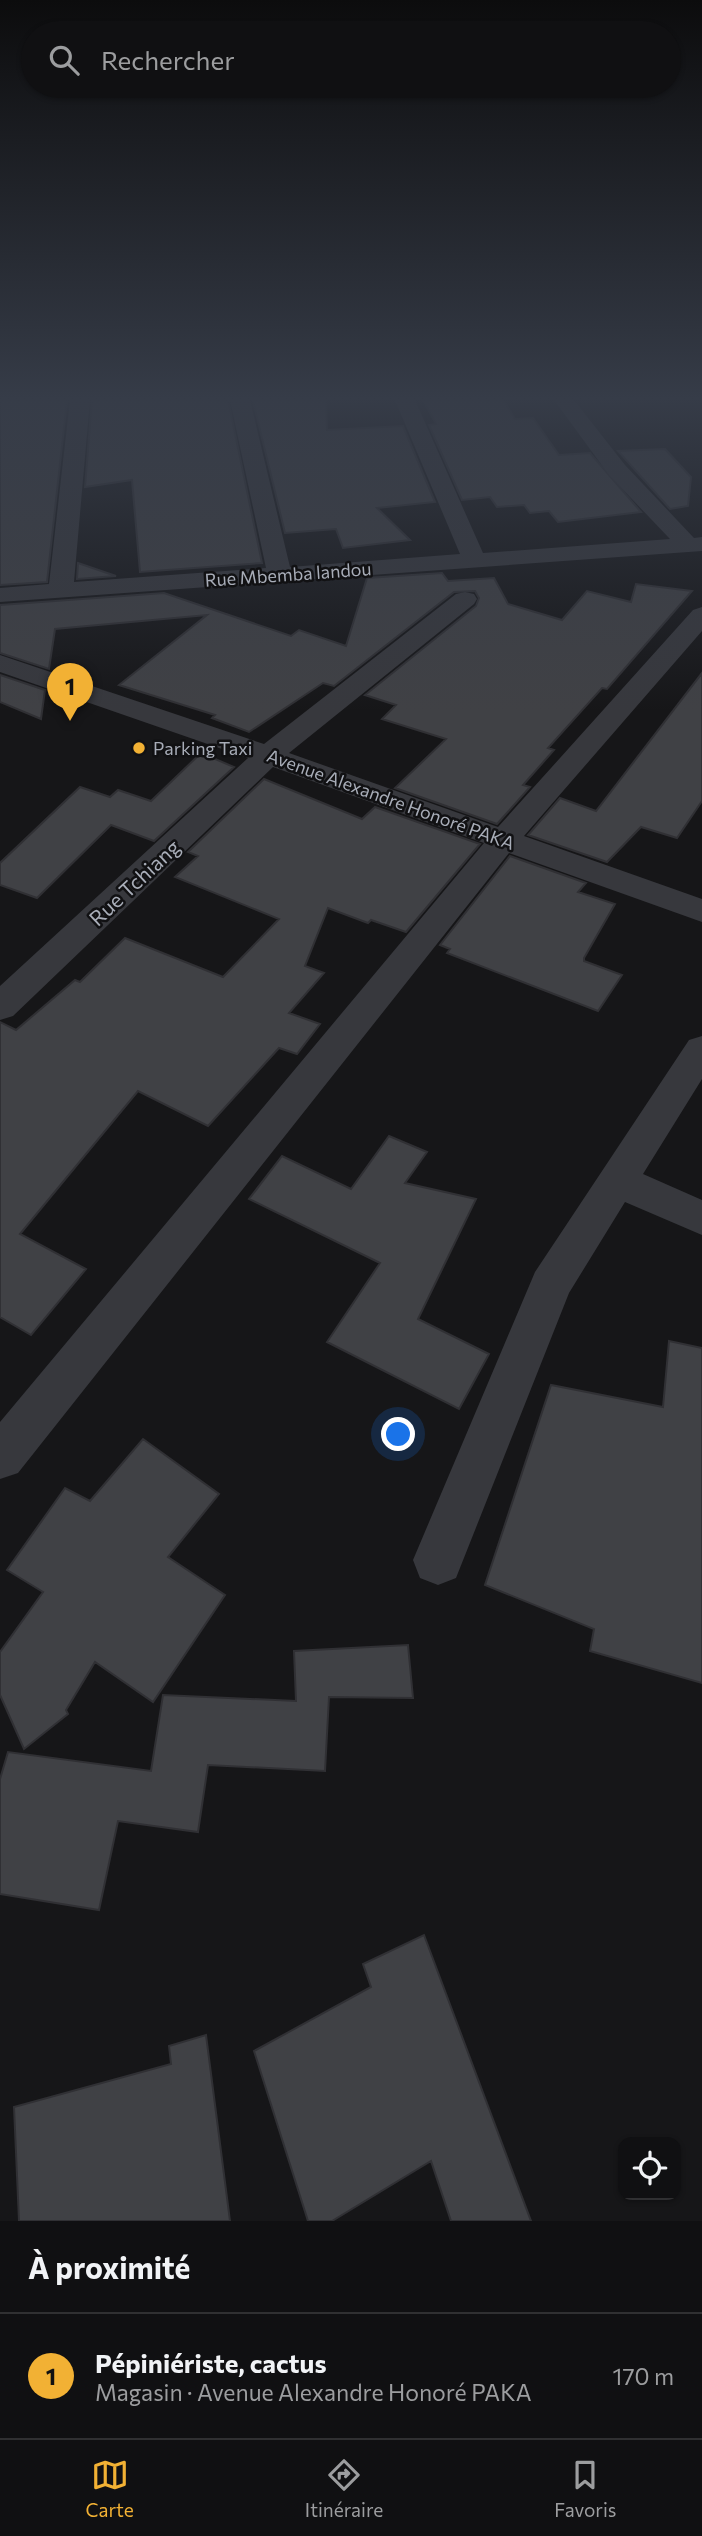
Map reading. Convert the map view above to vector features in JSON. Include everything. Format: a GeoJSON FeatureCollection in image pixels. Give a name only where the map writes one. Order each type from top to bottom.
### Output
{"type":"FeatureCollection","features":[{"type":"Feature","properties":{"kind":"street"},"geometry":{"type":"LineString","coordinates":[[61,591],[70,504]]}},
{"type":"Feature","properties":{"kind":"street"},"geometry":{"type":"LineString","coordinates":[[263,504],[279,575]]}},
{"type":"Feature","properties":{"kind":"street"},"geometry":{"type":"LineString","coordinates":[[450,504],[475,561]]}},
{"type":"Feature","properties":{"kind":"street"},"geometry":{"type":"LineString","coordinates":[[653,504],[695,545]]}},
{"type":"Feature","properties":{"kind":"street","name":"Rue Mbemba landou"},"geometry":{"type":"LineString","coordinates":[[0,595],[695,545]]}},
{"type":"Feature","properties":{"kind":"street","name":"Rue Tchiang"},"geometry":{"type":"LineString","coordinates":[[0,1007],[268,755],[465,599]]}},
{"type":"Feature","properties":{"kind":"street"},"geometry":{"type":"LineString","coordinates":[[1,1457],[504,839],[702,615]]}},
{"type":"Feature","properties":{"kind":"street","name":"Avenue Alexandre Honoré PAKA"},"geometry":{"type":"LineString","coordinates":[[0,663],[268,755],[702,911]]}},
{"type":"Feature","properties":{"kind":"street"},"geometry":{"type":"LineString","coordinates":[[438,1560],[550,1285],[702,1049]]}},
{"type":"Feature","properties":{"kind":"street"},"geometry":{"type":"LineString","coordinates":[[619,1181],[702,1218]]}},
{"type":"Feature","properties":{"kind":"building"},"geometry":{"type":"Polygon","coordinates":[[[0,504],[56,504],[47,582],[0,585],[0,504]]]}},
{"type":"Feature","properties":{"kind":"building"},"geometry":{"type":"Polygon","coordinates":[[[134,504],[250,504],[262,563],[140,572],[134,504]]]}},
{"type":"Feature","properties":{"kind":"building"},"geometry":{"type":"Polygon","coordinates":[[[278,504],[419,504],[377,508],[410,540],[343,548],[336,529],[285,533],[278,504]]]}},
{"type":"Feature","properties":{"kind":"building"},"geometry":{"type":"Polygon","coordinates":[[[495,504],[634,504],[641,512],[558,522],[549,511],[530,513],[524,505],[497,507],[495,504]]]}},
{"type":"Feature","properties":{"kind":"building"},"geometry":{"type":"Polygon","coordinates":[[[665,504],[688,504],[688,506],[670,509],[665,504]]]}},
{"type":"Feature","properties":{"kind":"building"},"geometry":{"type":"Polygon","coordinates":[[[78,563],[116,576],[77,579],[78,563]]]}},
{"type":"Feature","properties":{"kind":"building"},"geometry":{"type":"Polygon","coordinates":[[[442,573],[448,581],[494,578],[508,604],[562,620],[587,591],[631,602],[636,584],[692,591],[607,689],[602,688],[548,748],[554,750],[523,785],[530,787],[497,824],[395,788],[446,739],[382,719],[396,705],[365,695],[476,606],[479,598],[475,591],[454,592],[334,686],[323,683],[249,732],[212,718],[215,715],[119,685],[207,615],[55,629],[49,669],[0,653],[0,605],[164,593],[291,636],[299,630],[346,646],[367,578],[442,573]]]}},
{"type":"Feature","properties":{"kind":"building"},"geometry":{"type":"Polygon","coordinates":[[[702,673],[702,801],[677,838],[641,827],[607,862],[528,835],[560,798],[596,811],[702,673]]]}},
{"type":"Feature","properties":{"kind":"building"},"geometry":{"type":"Polygon","coordinates":[[[0,675],[45,690],[41,719],[0,702],[0,675]]]}},
{"type":"Feature","properties":{"kind":"building"},"geometry":{"type":"Polygon","coordinates":[[[201,753],[234,767],[154,841],[111,825],[37,898],[0,885],[0,863],[80,787],[110,797],[118,790],[151,801],[201,753]]]}},
{"type":"Feature","properties":{"kind":"building"},"geometry":{"type":"Polygon","coordinates":[[[264,779],[362,819],[375,807],[480,844],[406,932],[371,920],[368,923],[328,908],[305,966],[324,973],[289,1013],[320,1024],[297,1054],[279,1048],[208,1126],[138,1091],[20,1234],[86,1269],[31,1335],[0,1317],[0,1022],[16,1030],[75,980],[80,982],[125,938],[223,977],[279,919],[175,877],[198,856],[188,852],[264,779]]]}},
{"type":"Feature","properties":{"kind":"building"},"geometry":{"type":"Polygon","coordinates":[[[510,856],[586,883],[578,892],[615,904],[584,958],[584,961],[622,975],[598,1011],[447,953],[450,949],[440,945],[510,856]]]}},
{"type":"Feature","properties":{"kind":"building"},"geometry":{"type":"Polygon","coordinates":[[[389,1136],[427,1152],[405,1183],[476,1199],[418,1319],[489,1354],[459,1409],[327,1342],[380,1263],[249,1199],[282,1156],[351,1189],[389,1136]]]}},
{"type":"Feature","properties":{"kind":"building"},"geometry":{"type":"Polygon","coordinates":[[[669,1341],[702,1348],[702,1683],[590,1651],[594,1629],[485,1585],[551,1385],[663,1407],[669,1341]]]}},
{"type":"Feature","properties":{"kind":"building"},"geometry":{"type":"Polygon","coordinates":[[[143,1439],[219,1494],[168,1557],[225,1595],[153,1702],[95,1662],[66,1710],[68,1714],[24,1749],[0,1695],[0,1652],[43,1592],[7,1570],[65,1488],[90,1501],[143,1439]]]}},
{"type":"Feature","properties":{"kind":"building"},"geometry":{"type":"Polygon","coordinates":[[[408,1645],[413,1698],[329,1697],[325,1771],[208,1765],[198,1832],[118,1821],[99,1910],[0,1894],[0,1779],[8,1752],[151,1771],[163,1695],[296,1701],[294,1651],[408,1645]]]}},
{"type":"Feature","properties":{"kind":"building"},"geometry":{"type":"Polygon","coordinates":[[[424,1935],[531,2221],[451,2221],[431,2161],[332,2221],[308,2221],[254,2051],[371,1987],[363,1964],[424,1935]]]}},
{"type":"Feature","properties":{"kind":"building"},"geometry":{"type":"Polygon","coordinates":[[[206,2035],[230,2221],[19,2221],[14,2107],[171,2064],[169,2046],[206,2035]]]}},
{"type":"Feature","properties":{"kind":"place","name":"Pépiniériste, cactus"},"geometry":{"type":"Point","coordinates":[70,721]}},
{"type":"Feature","properties":{"kind":"place","name":"Parking Taxi"},"geometry":{"type":"Point","coordinates":[139,748]}}]}
